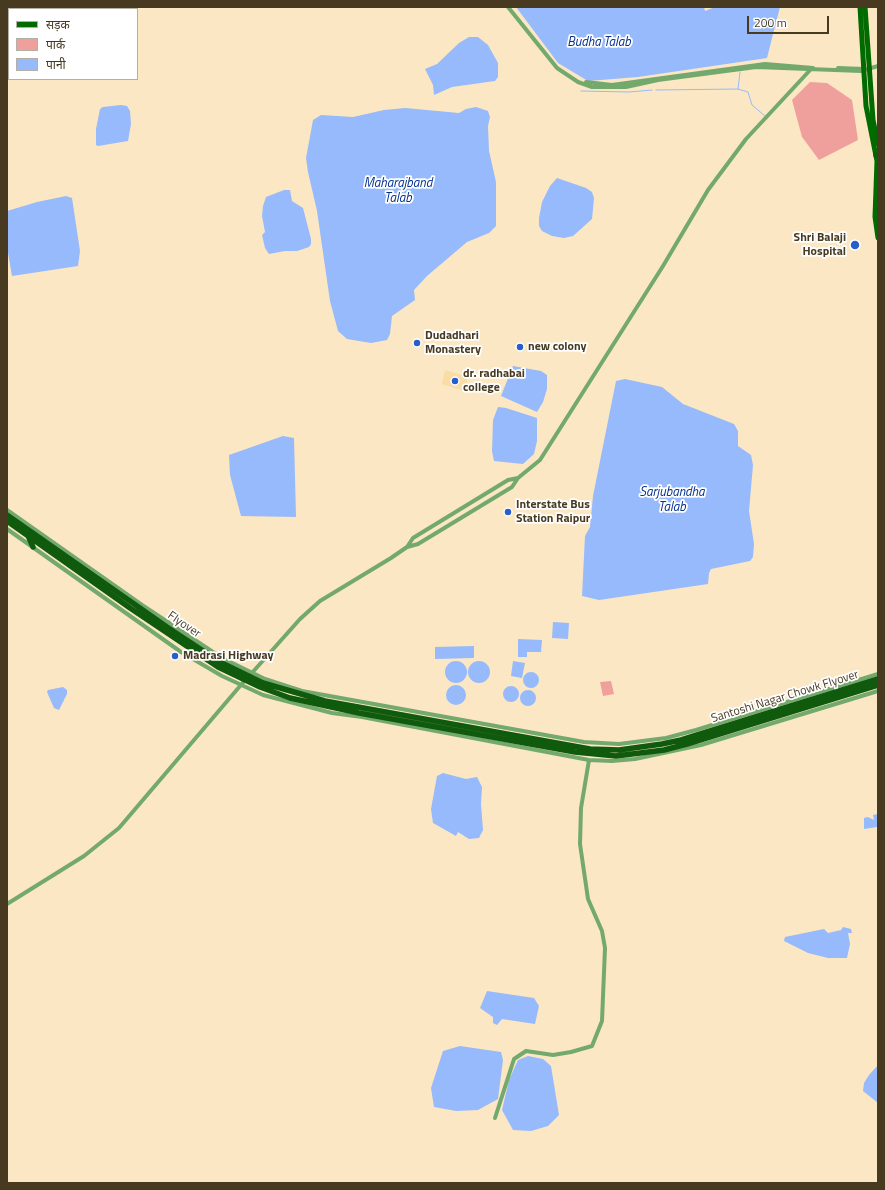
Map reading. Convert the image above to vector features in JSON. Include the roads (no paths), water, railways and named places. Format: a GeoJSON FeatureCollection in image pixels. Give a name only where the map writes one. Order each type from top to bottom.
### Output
{"type":"FeatureCollection","features":[{"type":"Feature","properties":{"kind":"highway","name":"Flyover"},"geometry":{"type":"LineString","coordinates":[[7,515],[60,556],[184,645],[218,667],[252,684],[276,693],[342,706],[373,706]]}},
{"type":"Feature","properties":{"kind":"highway","name":"Flyover"},"geometry":{"type":"LineString","coordinates":[[7,521],[60,556]]}},
{"type":"Feature","properties":{"kind":"highway"},"geometry":{"type":"LineString","coordinates":[[24,527],[31,527]]}},
{"type":"Feature","properties":{"kind":"highway"},"geometry":{"type":"LineString","coordinates":[[28,536],[33,547]]}},
{"type":"Feature","properties":{"kind":"highway","name":"Santoshi Nagar Chowk Flyover"},"geometry":{"type":"LineString","coordinates":[[362,715],[593,755],[634,755],[705,741],[789,710],[878,680]]}},
{"type":"Feature","properties":{"kind":"highway","name":"Santoshi Nagar Chowk Flyover"},"geometry":{"type":"LineString","coordinates":[[373,706],[590,749],[619,750],[662,744],[697,733],[789,710],[878,685]]}},
{"type":"Feature","properties":{"kind":"highway","name":"Flyover"},"geometry":{"type":"LineString","coordinates":[[342,706],[362,715]]}},
{"type":"Feature","properties":{"kind":"main road"},"geometry":{"type":"LineString","coordinates":[[860,7],[866,69],[878,144]]}},
{"type":"Feature","properties":{"kind":"main road"},"geometry":{"type":"LineString","coordinates":[[865,7],[866,106],[877,155],[875,217],[878,238]]}},
{"type":"Feature","properties":{"kind":"street"},"geometry":{"type":"LineString","coordinates":[[508,7],[557,68],[578,82],[592,87],[613,88],[746,68],[866,69],[878,66]]}},
{"type":"Feature","properties":{"kind":"street"},"geometry":{"type":"LineString","coordinates":[[7,904],[84,856],[119,828],[240,685],[300,619],[320,602],[407,547],[418,544],[512,487],[518,478],[533,467],[544,454],[723,168],[746,139],[811,69]]}},
{"type":"Feature","properties":{"kind":"street"},"geometry":{"type":"LineString","coordinates":[[407,547],[414,538],[508,480],[518,478]]}},
{"type":"Feature","properties":{"kind":"street"},"geometry":{"type":"LineString","coordinates":[[508,480],[512,487]]}},
{"type":"Feature","properties":{"kind":"street"},"geometry":{"type":"LineString","coordinates":[[7,510],[203,646],[251,673],[302,691],[373,706]]}},
{"type":"Feature","properties":{"kind":"street"},"geometry":{"type":"LineString","coordinates":[[7,529],[181,652],[240,685],[284,702],[332,713],[362,715],[588,760],[612,761],[635,759],[705,741],[878,691]]}},
{"type":"Feature","properties":{"kind":"street"},"geometry":{"type":"LineString","coordinates":[[697,733],[878,674]]}},
{"type":"Feature","properties":{"kind":"street"},"geometry":{"type":"LineString","coordinates":[[496,1118],[514,1059],[526,1051],[553,1055],[592,1046],[602,1021],[605,948],[602,931],[588,899],[580,844],[581,808],[588,760]]}},
{"type":"Feature","properties":{"kind":"water"},"geometry":{"type":"Polygon","coordinates":[[[7,7],[46,7],[8,8],[7,50],[7,7]]]}},
{"type":"Feature","properties":{"kind":"water","name":"Budha Talab"},"geometry":{"type":"Polygon","coordinates":[[[516,7],[704,7],[705,11],[715,7],[780,7],[767,58],[638,77],[588,81],[558,63],[516,7]]]}},
{"type":"Feature","properties":{"kind":"water"},"geometry":{"type":"Polygon","coordinates":[[[469,37],[478,37],[488,45],[498,63],[498,77],[495,81],[452,87],[434,95],[433,85],[425,69],[437,64],[459,43],[469,37]]]}},
{"type":"Feature","properties":{"kind":"water"},"geometry":{"type":"Polygon","coordinates":[[[121,105],[127,106],[130,111],[131,124],[128,141],[98,146],[96,145],[96,129],[100,109],[103,107],[121,105]]]}},
{"type":"Feature","properties":{"kind":"water","name":"Maharajband Talab"},"geometry":{"type":"Polygon","coordinates":[[[476,107],[488,111],[490,117],[488,126],[489,151],[496,182],[496,226],[489,233],[467,242],[427,276],[414,290],[415,300],[392,316],[390,334],[387,340],[371,343],[347,339],[338,331],[330,301],[317,211],[308,172],[306,158],[313,120],[321,115],[353,117],[384,110],[405,108],[459,113],[466,109],[476,107]]]}},
{"type":"Feature","properties":{"kind":"water"},"geometry":{"type":"Polygon","coordinates":[[[557,178],[586,188],[592,192],[594,198],[592,219],[573,236],[564,238],[552,236],[542,231],[539,226],[542,202],[550,186],[557,178]]]}},
{"type":"Feature","properties":{"kind":"water"},"geometry":{"type":"Polygon","coordinates":[[[284,190],[290,190],[292,201],[303,208],[311,244],[309,247],[297,251],[285,251],[269,254],[265,248],[262,235],[265,232],[262,216],[263,206],[266,197],[284,190]]]}},
{"type":"Feature","properties":{"kind":"water"},"geometry":{"type":"Polygon","coordinates":[[[66,196],[72,198],[80,251],[78,266],[12,276],[7,247],[7,211],[37,202],[66,196]]]}},
{"type":"Feature","properties":{"kind":"water"},"geometry":{"type":"Polygon","coordinates":[[[513,366],[541,371],[547,375],[547,389],[543,402],[537,412],[501,396],[513,366]]]}},
{"type":"Feature","properties":{"kind":"water","name":"Sarjubandha Talab"},"geometry":{"type":"Polygon","coordinates":[[[625,379],[662,387],[683,404],[734,424],[738,431],[738,446],[751,455],[753,465],[749,511],[754,544],[753,557],[750,561],[711,569],[708,584],[599,600],[582,596],[585,536],[590,527],[593,496],[616,381],[625,379]]]}},
{"type":"Feature","properties":{"kind":"water"},"geometry":{"type":"Polygon","coordinates":[[[498,407],[506,408],[537,418],[537,441],[534,454],[523,464],[494,461],[492,451],[493,420],[498,407]]]}},
{"type":"Feature","properties":{"kind":"water"},"geometry":{"type":"Polygon","coordinates":[[[283,436],[294,438],[296,517],[241,516],[230,475],[229,455],[283,436]]]}},
{"type":"Feature","properties":{"kind":"water"},"geometry":{"type":"Polygon","coordinates":[[[553,622],[569,623],[568,639],[552,638],[553,622]]]}},
{"type":"Feature","properties":{"kind":"water"},"geometry":{"type":"Polygon","coordinates":[[[518,639],[542,640],[541,652],[527,652],[527,657],[518,657],[518,639]]]}},
{"type":"Feature","properties":{"kind":"water"},"geometry":{"type":"Polygon","coordinates":[[[474,646],[474,658],[435,659],[435,647],[474,646]]]}},
{"type":"Feature","properties":{"kind":"water"},"geometry":{"type":"Polygon","coordinates":[[[456,661],[464,664],[467,672],[464,680],[456,683],[448,680],[445,672],[448,664],[456,661]]]}},
{"type":"Feature","properties":{"kind":"water"},"geometry":{"type":"Polygon","coordinates":[[[479,661],[487,664],[490,672],[487,680],[479,683],[471,680],[468,672],[471,664],[479,661]]]}},
{"type":"Feature","properties":{"kind":"water"},"geometry":{"type":"Polygon","coordinates":[[[513,661],[525,663],[522,678],[511,676],[513,661]]]}},
{"type":"Feature","properties":{"kind":"water"},"geometry":{"type":"Polygon","coordinates":[[[531,672],[538,677],[539,680],[534,687],[531,688],[524,683],[523,680],[528,673],[531,672]]]}},
{"type":"Feature","properties":{"kind":"water"},"geometry":{"type":"Polygon","coordinates":[[[456,685],[463,688],[466,695],[463,702],[456,705],[449,702],[446,695],[449,688],[456,685]]]}},
{"type":"Feature","properties":{"kind":"water"},"geometry":{"type":"Polygon","coordinates":[[[511,686],[518,691],[519,694],[514,701],[511,702],[504,697],[503,694],[508,687],[511,686]]]}},
{"type":"Feature","properties":{"kind":"water"},"geometry":{"type":"Polygon","coordinates":[[[63,687],[67,690],[67,694],[59,710],[54,708],[47,692],[48,690],[63,687]]]}},
{"type":"Feature","properties":{"kind":"water"},"geometry":{"type":"Polygon","coordinates":[[[528,690],[535,695],[536,698],[531,705],[528,706],[521,701],[520,698],[525,691],[528,690]]]}},
{"type":"Feature","properties":{"kind":"water"},"geometry":{"type":"Polygon","coordinates":[[[443,773],[466,779],[477,777],[482,787],[481,804],[483,830],[479,838],[469,839],[458,832],[456,836],[433,823],[431,809],[437,776],[443,773]]]}},
{"type":"Feature","properties":{"kind":"water"},"geometry":{"type":"Polygon","coordinates":[[[878,814],[877,827],[864,829],[864,818],[868,817],[874,820],[873,815],[878,814]]]}},
{"type":"Feature","properties":{"kind":"water"},"geometry":{"type":"Polygon","coordinates":[[[843,927],[851,929],[852,933],[848,933],[850,944],[847,958],[828,958],[808,953],[784,941],[785,937],[824,929],[828,933],[841,930],[843,927]]]}},
{"type":"Feature","properties":{"kind":"water"},"geometry":{"type":"Polygon","coordinates":[[[487,991],[534,998],[539,1006],[535,1024],[502,1019],[497,1025],[493,1023],[493,1017],[480,1008],[487,991]]]}},
{"type":"Feature","properties":{"kind":"water"},"geometry":{"type":"Polygon","coordinates":[[[460,1046],[501,1052],[503,1060],[498,1099],[478,1110],[456,1111],[434,1107],[431,1088],[443,1051],[460,1046]]]}},
{"type":"Feature","properties":{"kind":"water"},"geometry":{"type":"Polygon","coordinates":[[[528,1056],[543,1059],[551,1066],[559,1115],[548,1126],[531,1131],[513,1130],[502,1110],[509,1080],[518,1060],[528,1056]]]}},
{"type":"Feature","properties":{"kind":"water"},"geometry":{"type":"Polygon","coordinates":[[[878,1065],[878,1103],[863,1091],[864,1083],[878,1065]]]}},
{"type":"Feature","properties":{"kind":"waterway"},"geometry":{"type":"LineString","coordinates":[[738,89],[740,72]]}},
{"type":"Feature","properties":{"kind":"waterway"},"geometry":{"type":"LineString","coordinates":[[656,90],[738,89],[748,92],[752,105],[765,116]]}},
{"type":"Feature","properties":{"kind":"waterway"},"geometry":{"type":"LineString","coordinates":[[581,91],[629,92],[652,90]]}},
{"type":"Feature","properties":{"kind":"place","name":"Shri Balaji Hospital"},"geometry":{"type":"Point","coordinates":[855,245]}},
{"type":"Feature","properties":{"kind":"place","name":"Dudadhari Monastery"},"geometry":{"type":"Point","coordinates":[417,343]}},
{"type":"Feature","properties":{"kind":"place","name":"new colony"},"geometry":{"type":"Point","coordinates":[520,347]}},
{"type":"Feature","properties":{"kind":"place","name":"dr. radhabai college"},"geometry":{"type":"Point","coordinates":[455,381]}},
{"type":"Feature","properties":{"kind":"place","name":"Interstate Bus Station Raipur"},"geometry":{"type":"Point","coordinates":[508,512]}},
{"type":"Feature","properties":{"kind":"place","name":"Madrasi Highway"},"geometry":{"type":"Point","coordinates":[175,656]}}]}
